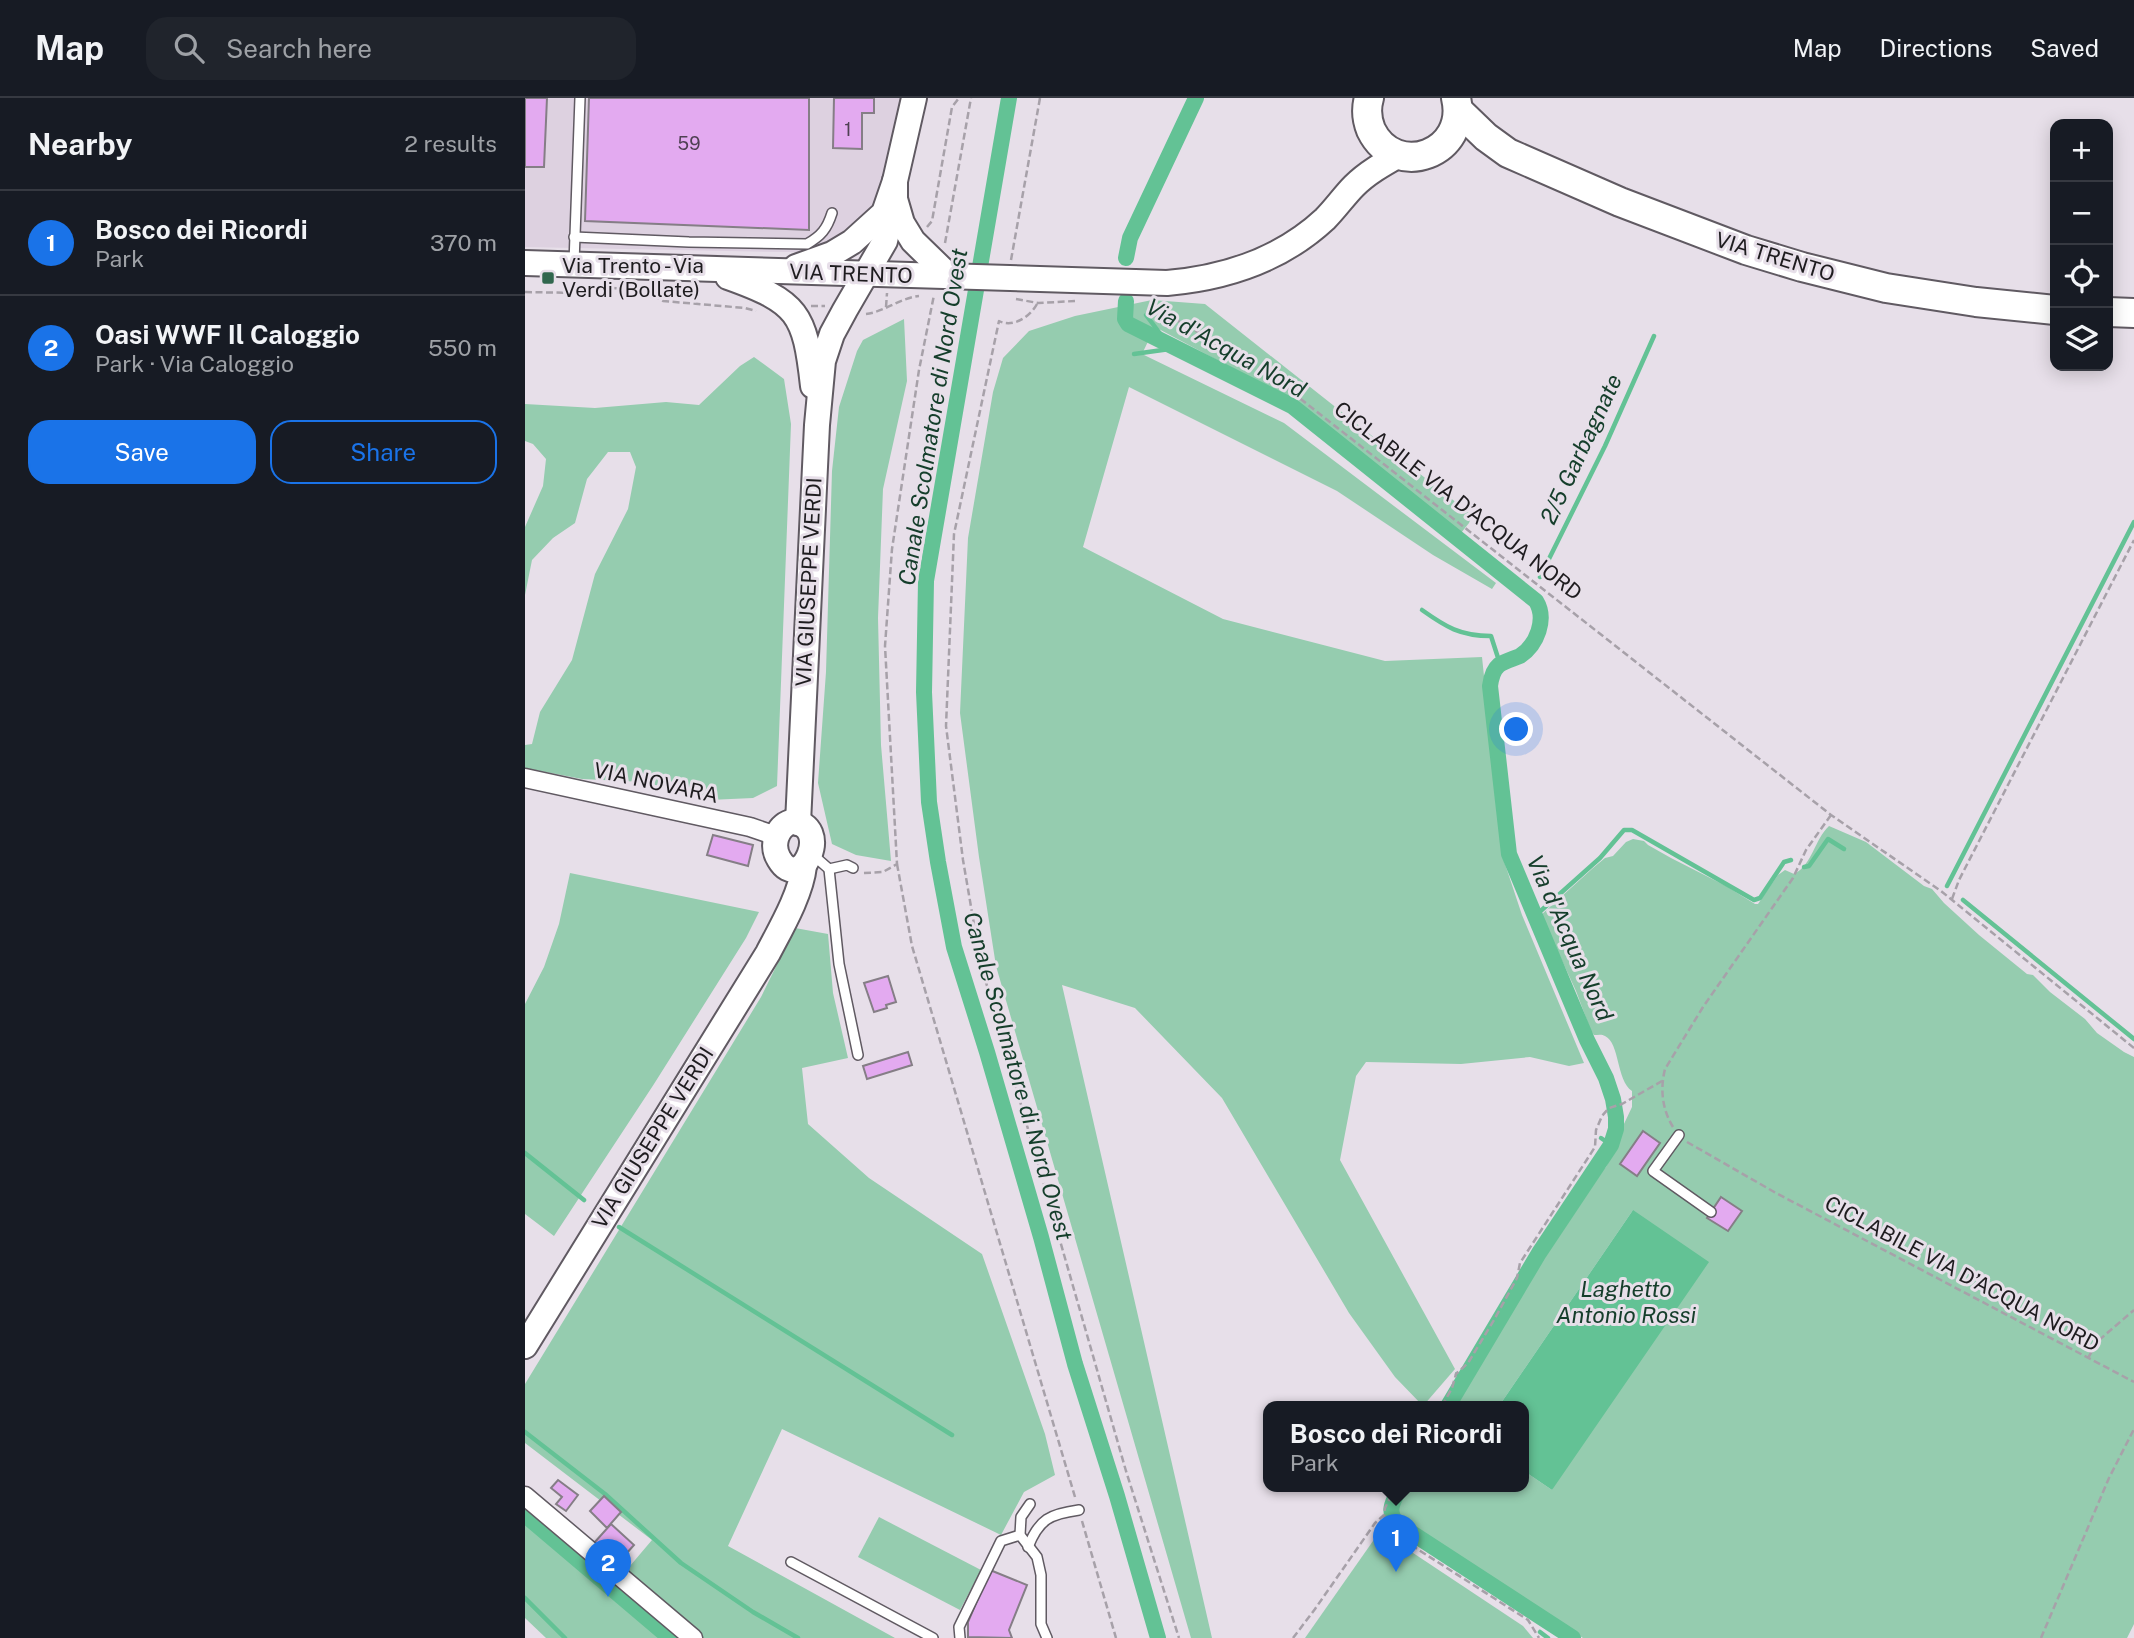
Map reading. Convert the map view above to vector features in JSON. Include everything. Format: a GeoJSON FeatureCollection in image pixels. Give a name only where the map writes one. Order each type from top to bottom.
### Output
{"type":"FeatureCollection","features":[{"type":"Feature","properties":{"kind":"main road"},"geometry":{"type":"LineString","coordinates":[[1367,100],[1369,124],[1375,137],[1384,147],[1399,155]]}},
{"type":"Feature","properties":{"kind":"main road","name":"VIA TRENTO"},"geometry":{"type":"LineString","coordinates":[[1399,155],[1427,155],[1443,145],[1454,129],[1457,104]]}},
{"type":"Feature","properties":{"kind":"main road","name":"VIA TRENTO"},"geometry":{"type":"LineString","coordinates":[[1457,104],[1486,137],[1508,153],[1688,229],[1777,260],[1914,293],[2050,309]]}},
{"type":"Feature","properties":{"kind":"main road","name":"VIA TRENTO"},"geometry":{"type":"LineString","coordinates":[[1443,145],[1508,153]]}},
{"type":"Feature","properties":{"kind":"main road"},"geometry":{"type":"LineString","coordinates":[[2113,312],[2134,313]]}},
{"type":"Feature","properties":{"kind":"street"},"geometry":{"type":"LineString","coordinates":[[867,279],[891,197],[914,98]]}},
{"type":"Feature","properties":{"kind":"street","name":"VIA TRENTO"},"geometry":{"type":"LineString","coordinates":[[1355,185],[1370,158],[1375,137]]}},
{"type":"Feature","properties":{"kind":"street","name":"VIA TRENTO"},"geometry":{"type":"LineString","coordinates":[[525,263],[786,272],[867,279],[914,276],[941,282],[1006,286],[1188,281],[1220,275],[1276,254],[1325,219],[1355,185],[1399,155]]}},
{"type":"Feature","properties":{"kind":"street"},"geometry":{"type":"LineString","coordinates":[[891,197],[902,223],[941,282]]}},
{"type":"Feature","properties":{"kind":"street"},"geometry":{"type":"LineString","coordinates":[[786,272],[832,254],[852,242],[891,197]]}},
{"type":"Feature","properties":{"kind":"street","name":"VIA GIUSEPPE VERDI"},"geometry":{"type":"LineString","coordinates":[[706,270],[762,289],[787,305],[801,323],[817,425]]}},
{"type":"Feature","properties":{"kind":"street","name":"VIA GIUSEPPE VERDI"},"geometry":{"type":"LineString","coordinates":[[811,374],[821,328],[830,307],[867,279]]}},
{"type":"Feature","properties":{"kind":"street","name":"VIA GIUSEPPE VERDI"},"geometry":{"type":"LineString","coordinates":[[798,822],[817,425],[823,361],[832,334],[867,279]]}},
{"type":"Feature","properties":{"kind":"street","name":"VIA NOVARA"},"geometry":{"type":"LineString","coordinates":[[525,778],[750,827],[776,836]]}},
{"type":"Feature","properties":{"kind":"street"},"geometry":{"type":"LineString","coordinates":[[798,822],[809,833],[811,841],[808,864],[781,862],[777,856],[776,836],[786,824],[798,822]]}},
{"type":"Feature","properties":{"kind":"street","name":"VIA GIUSEPPE VERDI"},"geometry":{"type":"LineString","coordinates":[[525,1346],[781,930],[808,864]]}},
{"type":"Feature","properties":{"kind":"street"},"geometry":{"type":"LineString","coordinates":[[525,1496],[693,1638]]}},
{"type":"Feature","properties":{"kind":"lane"},"geometry":{"type":"LineString","coordinates":[[573,265],[580,98]]}},
{"type":"Feature","properties":{"kind":"lane"},"geometry":{"type":"LineString","coordinates":[[574,237],[807,244],[820,237],[832,213]]}},
{"type":"Feature","properties":{"kind":"lane"},"geometry":{"type":"LineString","coordinates":[[850,866],[808,864],[839,964],[858,1055]]}},
{"type":"Feature","properties":{"kind":"lane"},"geometry":{"type":"LineString","coordinates":[[1679,1135],[1653,1171],[1711,1212]]}},
{"type":"Feature","properties":{"kind":"lane"},"geometry":{"type":"LineString","coordinates":[[1030,1504],[1021,1517],[1020,1535],[1037,1557],[1041,1575],[1041,1624],[1047,1638]]}},
{"type":"Feature","properties":{"kind":"lane"},"geometry":{"type":"LineString","coordinates":[[1028,1547],[1042,1521],[1079,1510]]}},
{"type":"Feature","properties":{"kind":"lane"},"geometry":{"type":"LineString","coordinates":[[960,1638],[959,1627],[1002,1541],[1020,1535]]}},
{"type":"Feature","properties":{"kind":"lane"},"geometry":{"type":"LineString","coordinates":[[791,1562],[933,1638]]}},
{"type":"Feature","properties":{"kind":"path"},"geometry":{"type":"LineString","coordinates":[[913,241],[932,221],[953,107],[959,98]]}},
{"type":"Feature","properties":{"kind":"path"},"geometry":{"type":"LineString","coordinates":[[971,98],[943,249],[941,282],[919,370],[893,549],[885,646],[897,864],[912,946],[1116,1638]]}},
{"type":"Feature","properties":{"kind":"path"},"geometry":{"type":"LineString","coordinates":[[1040,98],[1006,286],[1038,303],[1085,300]]}},
{"type":"Feature","properties":{"kind":"path"},"geometry":{"type":"LineString","coordinates":[[867,279],[886,307],[941,282]]}},
{"type":"Feature","properties":{"kind":"path"},"geometry":{"type":"LineString","coordinates":[[525,292],[578,293],[593,286],[646,291],[663,301],[745,308],[757,312]]}},
{"type":"Feature","properties":{"kind":"path","name":"CICLABILE VIA D’ACQUA NORD"},"geometry":{"type":"LineString","coordinates":[[1145,299],[1187,327],[1214,339],[1265,371],[1831,815],[1865,836],[1952,900],[2134,1048]]}},
{"type":"Feature","properties":{"kind":"path"},"geometry":{"type":"LineString","coordinates":[[1038,303],[1032,314],[1026,317],[1010,324],[999,321],[954,534],[946,726],[963,860],[985,978],[1126,1471],[1179,1638]]}},
{"type":"Feature","properties":{"kind":"path"},"geometry":{"type":"LineString","coordinates":[[1952,900],[1958,880],[2134,540]]}},
{"type":"Feature","properties":{"kind":"path"},"geometry":{"type":"LineString","coordinates":[[1679,1135],[1665,1110],[1662,1081],[1665,1069],[1703,1007],[1793,878],[1806,850],[1831,815]]}},
{"type":"Feature","properties":{"kind":"path"},"geometry":{"type":"LineString","coordinates":[[850,866],[849,872],[852,874],[883,872],[897,864]]}},
{"type":"Feature","properties":{"kind":"path"},"geometry":{"type":"LineString","coordinates":[[1445,1401],[1456,1374],[1468,1363],[1500,1310],[1517,1278],[1520,1263],[1595,1147],[1596,1130],[1602,1116],[1609,1108],[1622,1104],[1662,1081]]}},
{"type":"Feature","properties":{"kind":"path","name":"CICLABILE VIA D’ACQUA NORD"},"geometry":{"type":"LineString","coordinates":[[1679,1135],[1776,1193],[2134,1382]]}},
{"type":"Feature","properties":{"kind":"path"},"geometry":{"type":"LineString","coordinates":[[2088,1358],[2098,1341],[2134,1310]]}},
{"type":"Feature","properties":{"kind":"path"},"geometry":{"type":"LineString","coordinates":[[2041,1638],[2109,1478],[2134,1429]]}},
{"type":"Feature","properties":{"kind":"path"},"geometry":{"type":"LineString","coordinates":[[1293,1638],[1375,1523],[1384,1515],[1393,1492]]}},
{"type":"Feature","properties":{"kind":"path"},"geometry":{"type":"LineString","coordinates":[[1384,1515],[1386,1523],[1397,1535],[1528,1620],[1539,1638]]}},
{"type":"Feature","properties":{"kind":"shaded area"},"geometry":{"type":"Polygon","coordinates":[[[525,98],[902,98],[883,182],[876,201],[863,216],[821,244],[800,252],[781,252],[525,247],[525,98]]]}},
{"type":"Feature","properties":{"kind":"shaded area"},"geometry":{"type":"Polygon","coordinates":[[[1152,300],[1205,304],[1472,515],[1461,533],[1296,402],[1155,327],[1142,354],[1284,423],[1496,583],[1492,589],[1433,555],[1337,491],[1129,387],[1083,547],[1223,619],[1385,661],[1482,657],[1503,858],[1522,915],[1584,1063],[1569,1066],[1530,1057],[1461,1064],[1366,1062],[1356,1076],[1340,1160],[1455,1369],[1427,1401],[1418,1401],[1395,1377],[1349,1313],[1222,1098],[1135,1008],[1062,985],[1212,1638],[1191,1638],[996,966],[960,713],[968,538],[993,392],[1003,358],[1029,331],[1075,316],[1152,300]]]}},
{"type":"Feature","properties":{"kind":"shaded area"},"geometry":{"type":"Polygon","coordinates":[[[904,319],[907,381],[883,489],[878,618],[881,745],[891,861],[856,855],[832,844],[818,783],[826,672],[832,471],[839,407],[863,340],[904,319]]]}},
{"type":"Feature","properties":{"kind":"shaded area"},"geometry":{"type":"Polygon","coordinates":[[[754,357],[784,379],[791,424],[777,786],[753,798],[709,800],[644,782],[582,779],[525,768],[525,745],[532,744],[540,712],[572,660],[595,574],[628,509],[636,467],[630,452],[608,452],[587,479],[575,523],[553,538],[532,560],[525,595],[525,527],[543,486],[546,459],[533,444],[525,441],[525,404],[595,408],[666,402],[699,405],[740,366],[754,357]]]}},
{"type":"Feature","properties":{"kind":"shaded area"},"geometry":{"type":"Polygon","coordinates":[[[1829,826],[1866,842],[1924,886],[1932,889],[1979,935],[2027,974],[2033,975],[2085,1019],[2097,1033],[2134,1057],[2134,1624],[2127,1638],[1583,1638],[1507,1587],[1476,1571],[1396,1513],[1407,1492],[1529,1492],[1529,1474],[1552,1490],[1633,1210],[1502,1401],[1458,1401],[1529,1279],[1577,1209],[1592,1182],[1606,1167],[1632,1107],[1632,1091],[1623,1079],[1613,1046],[1605,1036],[1594,1035],[1591,1031],[1541,915],[1605,858],[1613,856],[1626,842],[1633,839],[1644,841],[1758,904],[1778,875],[1785,870],[1794,874],[1800,870],[1829,826]]]}},
{"type":"Feature","properties":{"kind":"shaded area"},"geometry":{"type":"Polygon","coordinates":[[[570,873],[759,912],[746,938],[654,1084],[554,1236],[525,1214],[525,1004],[544,967],[559,924],[570,873]]]}},
{"type":"Feature","properties":{"kind":"shaded area"},"geometry":{"type":"Polygon","coordinates":[[[795,928],[828,934],[833,993],[848,1058],[802,1068],[808,1124],[869,1178],[982,1254],[1045,1434],[1055,1475],[1024,1492],[1001,1535],[782,1429],[728,1546],[895,1638],[703,1638],[624,1573],[652,1540],[525,1443],[525,1384],[761,997],[795,928]]]}},
{"type":"Feature","properties":{"kind":"shaded area"},"geometry":{"type":"Polygon","coordinates":[[[525,1506],[681,1638],[546,1638],[525,1618],[525,1506]]]}},
{"type":"Feature","properties":{"kind":"shaded area"},"geometry":{"type":"Polygon","coordinates":[[[879,1517],[981,1570],[960,1610],[858,1557],[879,1517]]]}},
{"type":"Feature","properties":{"kind":"shaded area"},"geometry":{"type":"Polygon","coordinates":[[[1380,1531],[1523,1626],[1533,1638],[1305,1638],[1380,1531]]]}},
{"type":"Feature","properties":{"kind":"water","name":"Laghetto Antonio Rossi"},"geometry":{"type":"Polygon","coordinates":[[[1633,1210],[1709,1262],[1552,1490],[1529,1474],[1529,1401],[1502,1401],[1633,1210]]]}},
{"type":"Feature","properties":{"kind":"building"},"geometry":{"type":"Polygon","coordinates":[[[525,98],[547,98],[544,167],[525,167],[525,98]]]}},
{"type":"Feature","properties":{"kind":"building"},"geometry":{"type":"Polygon","coordinates":[[[589,98],[809,98],[809,230],[585,221],[589,98]]]}},
{"type":"Feature","properties":{"kind":"building"},"geometry":{"type":"Polygon","coordinates":[[[834,98],[874,98],[874,113],[862,113],[862,149],[833,148],[834,98]]]}},
{"type":"Feature","properties":{"kind":"building"},"geometry":{"type":"Polygon","coordinates":[[[713,835],[753,845],[748,866],[707,855],[713,835]]]}},
{"type":"Feature","properties":{"kind":"building"},"geometry":{"type":"Polygon","coordinates":[[[888,976],[896,1002],[874,1012],[864,983],[888,976]]]}},
{"type":"Feature","properties":{"kind":"building"},"geometry":{"type":"Polygon","coordinates":[[[908,1052],[912,1065],[867,1079],[863,1066],[908,1052]]]}},
{"type":"Feature","properties":{"kind":"building"},"geometry":{"type":"Polygon","coordinates":[[[1643,1131],[1660,1143],[1637,1176],[1620,1164],[1643,1131]]]}},
{"type":"Feature","properties":{"kind":"building"},"geometry":{"type":"Polygon","coordinates":[[[1721,1197],[1742,1211],[1728,1231],[1707,1218],[1721,1197]]]}},
{"type":"Feature","properties":{"kind":"building"},"geometry":{"type":"Polygon","coordinates":[[[558,1480],[578,1495],[566,1511],[556,1504],[562,1497],[551,1488],[558,1480]]]}},
{"type":"Feature","properties":{"kind":"building"},"geometry":{"type":"Polygon","coordinates":[[[604,1496],[621,1512],[607,1528],[590,1511],[604,1496]]]}},
{"type":"Feature","properties":{"kind":"building"},"geometry":{"type":"Polygon","coordinates":[[[611,1524],[634,1545],[617,1564],[594,1543],[611,1524]]]}},
{"type":"Feature","properties":{"kind":"building"},"geometry":{"type":"Polygon","coordinates":[[[990,1570],[1027,1585],[1009,1630],[1012,1638],[968,1637],[968,1622],[990,1570]]]}},
{"type":"Feature","properties":{"kind":"waterway","name":"Canale Scolmatore di Nord Ovest"},"geometry":{"type":"LineString","coordinates":[[1009,98],[926,581],[924,692],[929,802],[954,947],[1158,1638]]}},
{"type":"Feature","properties":{"kind":"waterway","name":"Via d'Acqua Nord"},"geometry":{"type":"LineString","coordinates":[[1126,258],[1130,238],[1196,98]]}},
{"type":"Feature","properties":{"kind":"waterway","name":"Via d'Acqua Nord"},"geometry":{"type":"LineString","coordinates":[[1126,301],[1125,319],[1128,324],[1292,406],[1536,601],[1539,608],[1541,616],[1535,639],[1520,656],[1497,667],[1490,686],[1509,854],[1587,1040],[1606,1078],[1613,1099],[1616,1129],[1611,1145],[1539,1253],[1451,1401]]}},
{"type":"Feature","properties":{"kind":"waterway"},"geometry":{"type":"LineString","coordinates":[[1146,315],[1168,344]]}},
{"type":"Feature","properties":{"kind":"waterway","name":"2/5 Garbagnate"},"geometry":{"type":"LineString","coordinates":[[1540,577],[1605,446],[1654,336]]}},
{"type":"Feature","properties":{"kind":"waterway"},"geometry":{"type":"LineString","coordinates":[[1134,354],[1177,348]]}},
{"type":"Feature","properties":{"kind":"waterway"},"geometry":{"type":"LineString","coordinates":[[1947,886],[2134,522]]}},
{"type":"Feature","properties":{"kind":"waterway","name":"2/5 Garbagnate"},"geometry":{"type":"LineString","coordinates":[[1529,595],[1531,591]]}},
{"type":"Feature","properties":{"kind":"waterway"},"geometry":{"type":"LineString","coordinates":[[1422,610],[1454,629],[1491,636],[1500,664]]}},
{"type":"Feature","properties":{"kind":"waterway"},"geometry":{"type":"LineString","coordinates":[[1535,916],[1600,858],[1624,830],[1632,830],[1754,900],[1760,898],[1784,862],[1791,860]]}},
{"type":"Feature","properties":{"kind":"waterway"},"geometry":{"type":"LineString","coordinates":[[1804,867],[1809,866],[1828,839],[1844,849]]}},
{"type":"Feature","properties":{"kind":"waterway"},"geometry":{"type":"LineString","coordinates":[[1963,900],[2134,1039]]}},
{"type":"Feature","properties":{"kind":"waterway"},"geometry":{"type":"LineString","coordinates":[[1601,1138],[1611,1145]]}},
{"type":"Feature","properties":{"kind":"waterway"},"geometry":{"type":"LineString","coordinates":[[525,1153],[584,1200]]}},
{"type":"Feature","properties":{"kind":"waterway"},"geometry":{"type":"LineString","coordinates":[[619,1227],[952,1435]]}},
{"type":"Feature","properties":{"kind":"waterway"},"geometry":{"type":"LineString","coordinates":[[1457,1374],[1465,1378]]}},
{"type":"Feature","properties":{"kind":"waterway"},"geometry":{"type":"LineString","coordinates":[[525,1432],[605,1494],[681,1563],[753,1612],[798,1638]]}},
{"type":"Feature","properties":{"kind":"waterway","name":"Via d'Acqua Nord"},"geometry":{"type":"LineString","coordinates":[[1398,1492],[1391,1510],[1398,1524],[1573,1638]]}},
{"type":"Feature","properties":{"kind":"waterway"},"geometry":{"type":"LineString","coordinates":[[525,1515],[670,1638]]}},
{"type":"Feature","properties":{"kind":"waterway"},"geometry":{"type":"LineString","coordinates":[[525,1598],[565,1638]]}},
{"type":"Feature","properties":{"kind":"waterway"},"geometry":{"type":"LineString","coordinates":[[1540,1632],[1548,1638]]}},
{"type":"Feature","properties":{"kind":"place","name":"Via Trento - Via Verdi (Bollate)"},"geometry":{"type":"Point","coordinates":[548,278]}},
{"type":"Feature","properties":{"kind":"place","name":"Bosco dei Ricordi"},"geometry":{"type":"Point","coordinates":[1396,1572]}},
{"type":"Feature","properties":{"kind":"place","name":"Oasi WWF Il Caloggio"},"geometry":{"type":"Point","coordinates":[608,1597]}}]}
